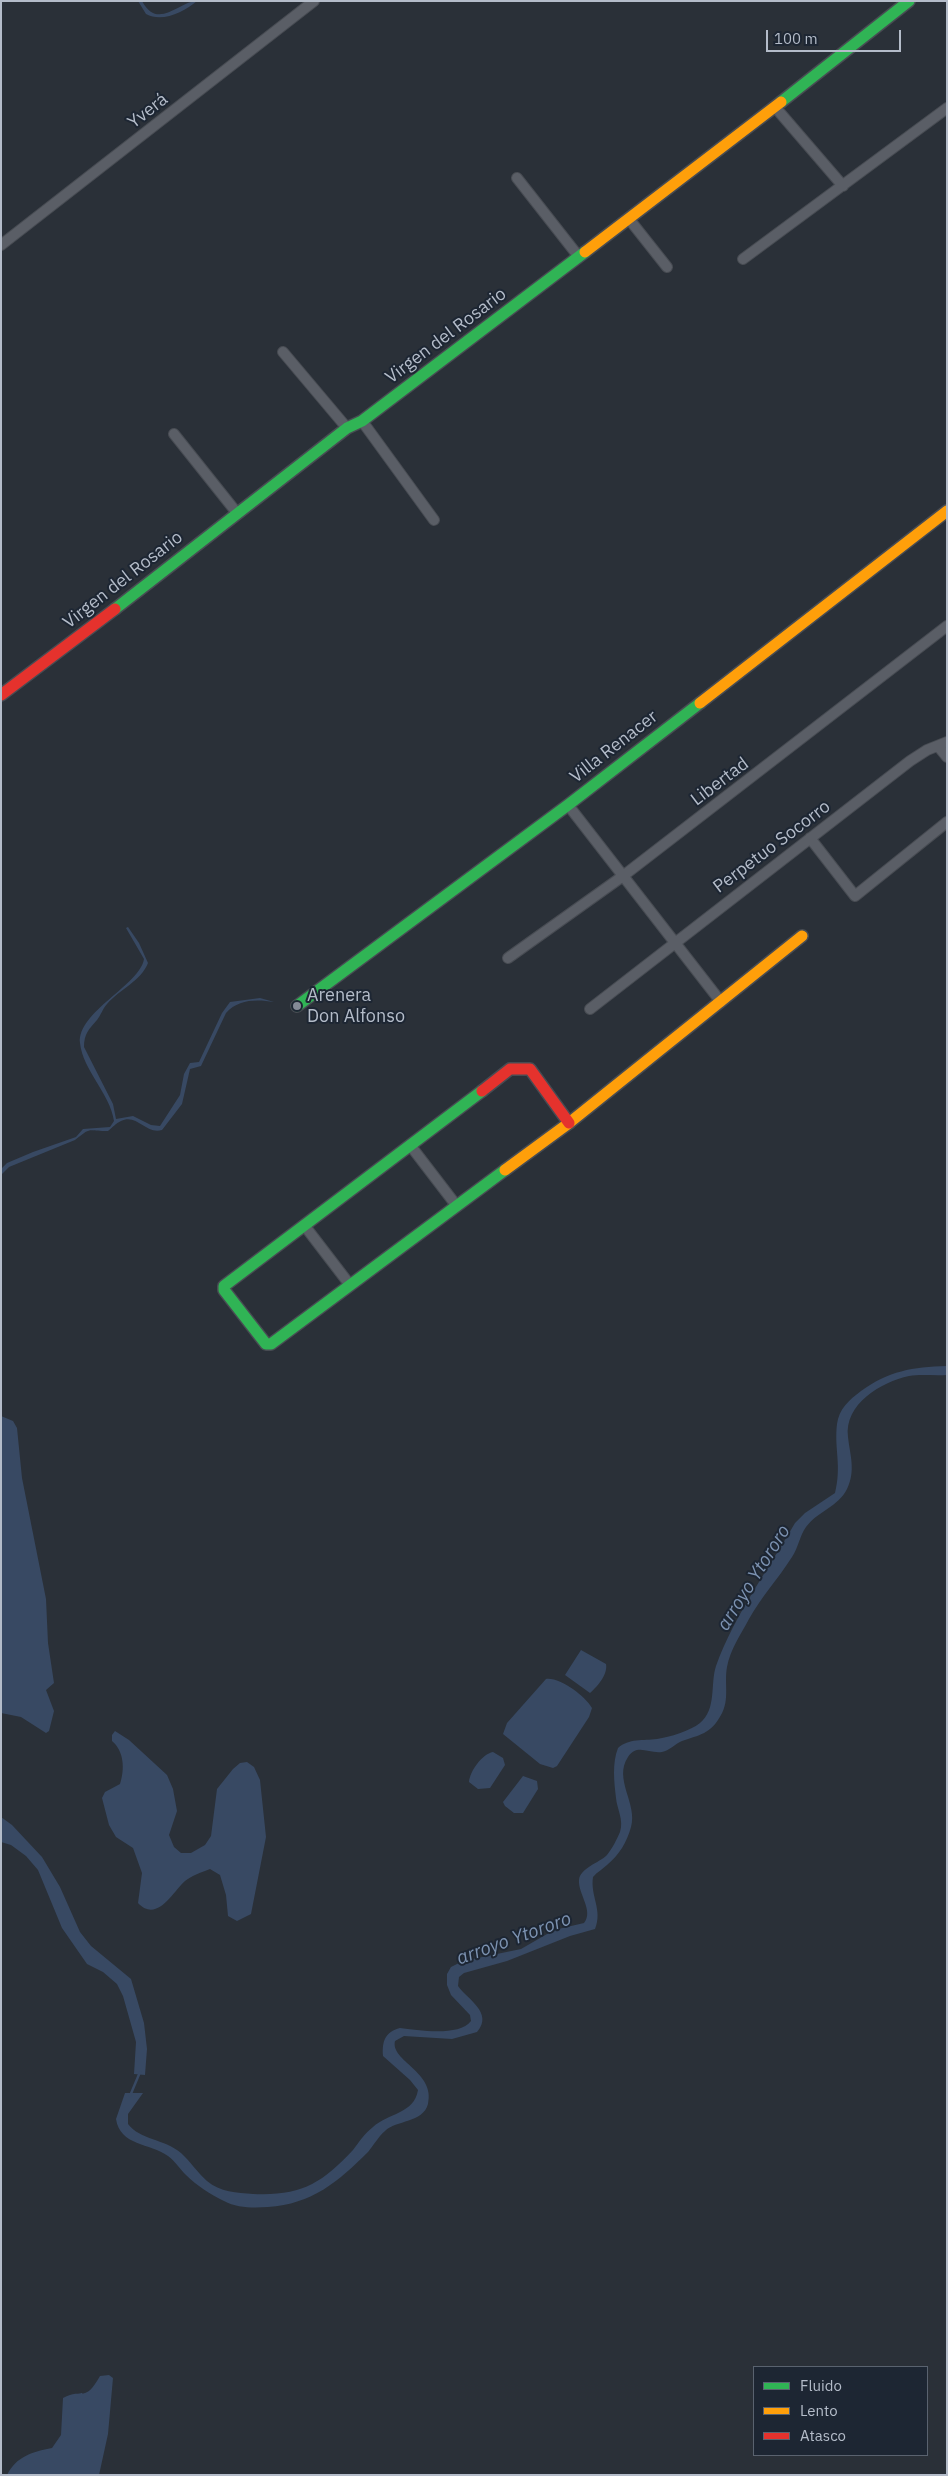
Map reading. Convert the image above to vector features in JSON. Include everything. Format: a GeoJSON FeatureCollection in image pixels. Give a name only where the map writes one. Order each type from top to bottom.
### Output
{"type":"FeatureCollection","features":[{"type":"Feature","properties":{"kind":"street","name":"Yverá"},"geometry":{"type":"LineString","coordinates":[[1,245],[314,1]]}},
{"type":"Feature","properties":{"kind":"street","name":"Virgen del Rosario"},"geometry":{"type":"LineString","coordinates":[[1,695],[47,662],[348,428],[362,421],[580,257],[909,1]]}},
{"type":"Feature","properties":{"kind":"street"},"geometry":{"type":"LineString","coordinates":[[775,107],[843,186]]}},
{"type":"Feature","properties":{"kind":"street"},"geometry":{"type":"LineString","coordinates":[[743,258],[947,108]]}},
{"type":"Feature","properties":{"kind":"street"},"geometry":{"type":"LineString","coordinates":[[517,178],[580,257]]}},
{"type":"Feature","properties":{"kind":"street"},"geometry":{"type":"LineString","coordinates":[[629,219],[667,267]]}},
{"type":"Feature","properties":{"kind":"street"},"geometry":{"type":"LineString","coordinates":[[283,352],[348,428]]}},
{"type":"Feature","properties":{"kind":"street"},"geometry":{"type":"LineString","coordinates":[[362,421],[434,520]]}},
{"type":"Feature","properties":{"kind":"street"},"geometry":{"type":"LineString","coordinates":[[174,434],[237,513]]}},
{"type":"Feature","properties":{"kind":"street","name":"Villa Renacer"},"geometry":{"type":"LineString","coordinates":[[297,1006],[568,805],[947,511]]}},
{"type":"Feature","properties":{"kind":"street","name":"Libertad"},"geometry":{"type":"LineString","coordinates":[[508,958],[623,876],[947,626]]}},
{"type":"Feature","properties":{"kind":"street"},"geometry":{"type":"LineString","coordinates":[[943,744],[947,757]]}},
{"type":"Feature","properties":{"kind":"street","name":"Perpetuo Socorro"},"geometry":{"type":"LineString","coordinates":[[590,1009],[674,942],[910,761],[927,750],[943,744]]}},
{"type":"Feature","properties":{"kind":"street"},"geometry":{"type":"LineString","coordinates":[[568,805],[721,1002]]}},
{"type":"Feature","properties":{"kind":"street"},"geometry":{"type":"LineString","coordinates":[[810,838],[854,896],[947,822]]}},
{"type":"Feature","properties":{"kind":"street"},"geometry":{"type":"LineString","coordinates":[[569,1123],[530,1068],[516,1066],[502,1073],[224,1286],[224,1290],[268,1344],[569,1123],[802,936]]}},
{"type":"Feature","properties":{"kind":"street"},"geometry":{"type":"LineString","coordinates":[[410,1145],[456,1205]]}},
{"type":"Feature","properties":{"kind":"street"},"geometry":{"type":"LineString","coordinates":[[304,1225],[350,1285]]}},
{"type":"Feature","properties":{"kind":"water"},"geometry":{"type":"Polygon","coordinates":[[[138,1],[142,1],[148,10],[155,14],[162,14],[197,1],[173,15],[159,17],[146,14],[138,1]]]}},
{"type":"Feature","properties":{"kind":"water"},"geometry":{"type":"Polygon","coordinates":[[[128,927],[139,943],[148,963],[140,975],[106,1006],[88,1032],[84,1042],[84,1047],[113,1104],[116,1119],[133,1116],[151,1125],[160,1126],[180,1095],[184,1074],[190,1063],[199,1062],[222,1013],[230,1002],[260,998],[274,1002],[248,1001],[236,1005],[226,1013],[201,1066],[190,1069],[182,1104],[162,1130],[151,1130],[127,1119],[119,1122],[108,1131],[87,1131],[75,1140],[9,1167],[1,1175],[1,1169],[7,1163],[76,1137],[83,1129],[110,1127],[114,1121],[112,1111],[86,1063],[80,1043],[82,1032],[88,1020],[132,979],[140,969],[144,959],[126,928],[128,927]]]}},
{"type":"Feature","properties":{"kind":"water"},"geometry":{"type":"Polygon","coordinates":[[[947,1366],[947,1375],[909,1376],[887,1383],[866,1396],[852,1414],[848,1425],[848,1437],[852,1469],[847,1489],[833,1505],[806,1527],[792,1557],[759,1603],[739,1636],[728,1661],[724,1709],[713,1726],[704,1733],[682,1741],[665,1751],[639,1750],[628,1757],[624,1765],[623,1774],[631,1809],[631,1827],[619,1853],[593,1877],[593,1890],[598,1916],[595,1929],[570,1936],[507,1961],[464,1973],[459,1977],[458,1986],[481,2013],[481,2025],[477,2032],[452,2039],[404,2036],[395,2041],[395,2048],[399,2055],[426,2083],[429,2093],[428,2104],[421,2115],[390,2127],[357,2163],[323,2190],[298,2201],[268,2207],[240,2206],[219,2199],[194,2182],[168,2156],[137,2143],[123,2134],[116,2119],[125,2093],[143,2093],[128,2114],[128,2124],[133,2129],[146,2137],[175,2148],[207,2181],[217,2188],[247,2194],[284,2193],[309,2186],[331,2172],[353,2150],[370,2129],[379,2122],[406,2109],[416,2098],[418,2090],[410,2080],[383,2056],[383,2046],[386,2038],[391,2032],[400,2028],[448,2031],[465,2026],[471,2021],[470,2015],[451,1995],[447,1985],[447,1974],[451,1967],[463,1961],[521,1949],[554,1930],[584,1923],[587,1918],[587,1908],[579,1885],[580,1876],[586,1869],[607,1855],[616,1841],[621,1828],[614,1779],[614,1766],[618,1748],[631,1741],[668,1737],[691,1729],[700,1723],[709,1711],[716,1666],[742,1610],[795,1523],[805,1513],[835,1493],[838,1474],[837,1424],[845,1405],[871,1384],[901,1371],[947,1366]]]}},
{"type":"Feature","properties":{"kind":"water"},"geometry":{"type":"Polygon","coordinates":[[[1,1416],[13,1421],[17,1428],[22,1478],[46,1599],[48,1643],[54,1683],[46,1690],[54,1711],[49,1731],[46,1733],[21,1717],[1,1713],[1,1416]]]}},
{"type":"Feature","properties":{"kind":"water"},"geometry":{"type":"Polygon","coordinates":[[[581,1650],[606,1664],[604,1676],[590,1693],[565,1675],[581,1650]]]}},
{"type":"Feature","properties":{"kind":"water"},"geometry":{"type":"Polygon","coordinates":[[[546,1679],[558,1681],[572,1688],[592,1708],[589,1717],[557,1766],[553,1768],[540,1764],[503,1734],[507,1723],[546,1679]]]}},
{"type":"Feature","properties":{"kind":"water"},"geometry":{"type":"Polygon","coordinates":[[[115,1731],[129,1740],[167,1775],[173,1789],[177,1811],[169,1835],[174,1847],[181,1853],[191,1853],[205,1845],[211,1836],[217,1789],[233,1769],[240,1763],[247,1762],[254,1767],[260,1780],[266,1837],[251,1914],[237,1921],[228,1916],[226,1895],[220,1875],[210,1869],[185,1881],[158,1908],[152,1910],[138,1903],[142,1873],[133,1848],[116,1837],[109,1825],[102,1798],[105,1792],[120,1784],[122,1778],[123,1766],[121,1755],[112,1741],[112,1735],[115,1731]]]}},
{"type":"Feature","properties":{"kind":"water"},"geometry":{"type":"Polygon","coordinates":[[[493,1752],[503,1758],[505,1765],[490,1788],[478,1789],[469,1782],[472,1773],[481,1759],[493,1752]]]}},
{"type":"Feature","properties":{"kind":"water"},"geometry":{"type":"Polygon","coordinates":[[[523,1776],[537,1781],[538,1789],[523,1813],[514,1813],[503,1802],[523,1776]]]}},
{"type":"Feature","properties":{"kind":"water"},"geometry":{"type":"Polygon","coordinates":[[[1,1817],[12,1825],[42,1857],[60,1887],[80,1932],[91,1946],[131,1979],[144,2023],[147,2049],[145,2075],[134,2074],[136,2042],[123,1996],[117,1984],[103,1972],[87,1964],[62,1928],[38,1870],[26,1856],[11,1845],[1,1842],[1,1817]]]}},
{"type":"Feature","properties":{"kind":"water"},"geometry":{"type":"Polygon","coordinates":[[[109,2375],[113,2378],[108,2434],[99,2475],[7,2475],[20,2459],[38,2451],[52,2448],[61,2435],[63,2398],[87,2392],[95,2385],[100,2376],[109,2375]]]}},
{"type":"Feature","properties":{"kind":"waterway","name":"arroyo Ytororo"},"geometry":{"type":"LineString","coordinates":[[130,2096],[140,2072]]}},
{"type":"Feature","properties":{"kind":"traffic: fast"},"geometry":{"type":"LineString","coordinates":[[781,102],[909,1]]}},
{"type":"Feature","properties":{"kind":"traffic: fast"},"geometry":{"type":"LineString","coordinates":[[115,609],[347,428],[362,421],[585,252]]}},
{"type":"Feature","properties":{"kind":"traffic: fast"},"geometry":{"type":"LineString","coordinates":[[297,1006],[568,805],[700,703]]}},
{"type":"Feature","properties":{"kind":"traffic: fast"},"geometry":{"type":"LineString","coordinates":[[482,1091],[224,1286],[224,1290],[266,1344],[271,1344],[505,1170]]}},
{"type":"Feature","properties":{"kind":"traffic: slow"},"geometry":{"type":"LineString","coordinates":[[585,252],[781,102]]}},
{"type":"Feature","properties":{"kind":"traffic: slow"},"geometry":{"type":"LineString","coordinates":[[700,703],[947,511]]}},
{"type":"Feature","properties":{"kind":"traffic: slow"},"geometry":{"type":"LineString","coordinates":[[505,1170],[569,1123],[802,936]]}},
{"type":"Feature","properties":{"kind":"traffic: jam"},"geometry":{"type":"LineString","coordinates":[[1,695],[115,609]]}},
{"type":"Feature","properties":{"kind":"traffic: jam"},"geometry":{"type":"LineString","coordinates":[[482,1091],[510,1069],[530,1069],[569,1123]]}},
{"type":"Feature","properties":{"kind":"place","name":"Arenera Don Alfonso"},"geometry":{"type":"Point","coordinates":[297,1006]}}]}
